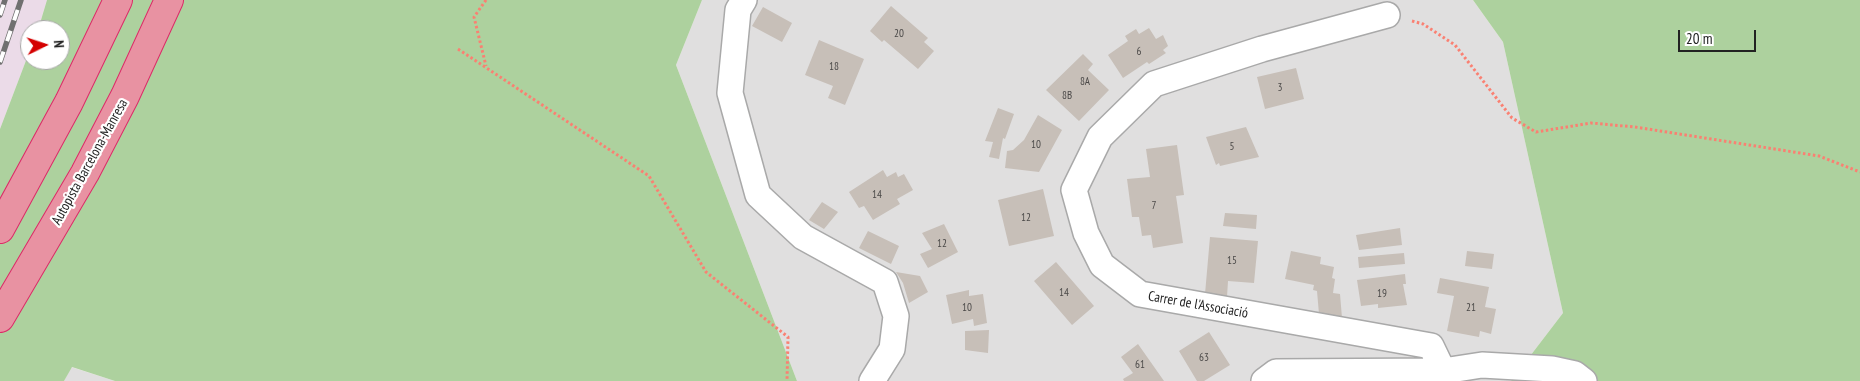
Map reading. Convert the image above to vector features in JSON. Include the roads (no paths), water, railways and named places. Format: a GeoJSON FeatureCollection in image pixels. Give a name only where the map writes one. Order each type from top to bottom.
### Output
{"type":"FeatureCollection","features":[{"type":"Feature","properties":{"kind":"highway"},"geometry":{"type":"LineString","coordinates":[[0,229],[69,102],[118,0]]}},
{"type":"Feature","properties":{"kind":"highway","name":"Autopista Barcelona-Manresa"},"geometry":{"type":"LineString","coordinates":[[0,318],[86,173],[125,96],[168,0]]}},
{"type":"Feature","properties":{"kind":"street"},"geometry":{"type":"LineString","coordinates":[[744,0],[738,10],[730,93],[758,195],[803,237],[885,282],[896,316],[892,349],[872,381]]}},
{"type":"Feature","properties":{"kind":"street","name":"Carrer de l'Associació"},"geometry":{"type":"LineString","coordinates":[[1387,15],[1262,49],[1154,84],[1100,137],[1074,190],[1086,233],[1102,265],[1140,294],[1431,346],[1443,371]]}},
{"type":"Feature","properties":{"kind":"street"},"geometry":{"type":"LineString","coordinates":[[1264,381],[1276,372],[1443,371],[1482,365],[1552,369],[1575,374],[1584,381]]}},
{"type":"Feature","properties":{"kind":"railway"},"geometry":{"type":"LineString","coordinates":[[0,15],[5,0]]}},
{"type":"Feature","properties":{"kind":"railway"},"geometry":{"type":"LineString","coordinates":[[0,62],[21,0]]}}]}
